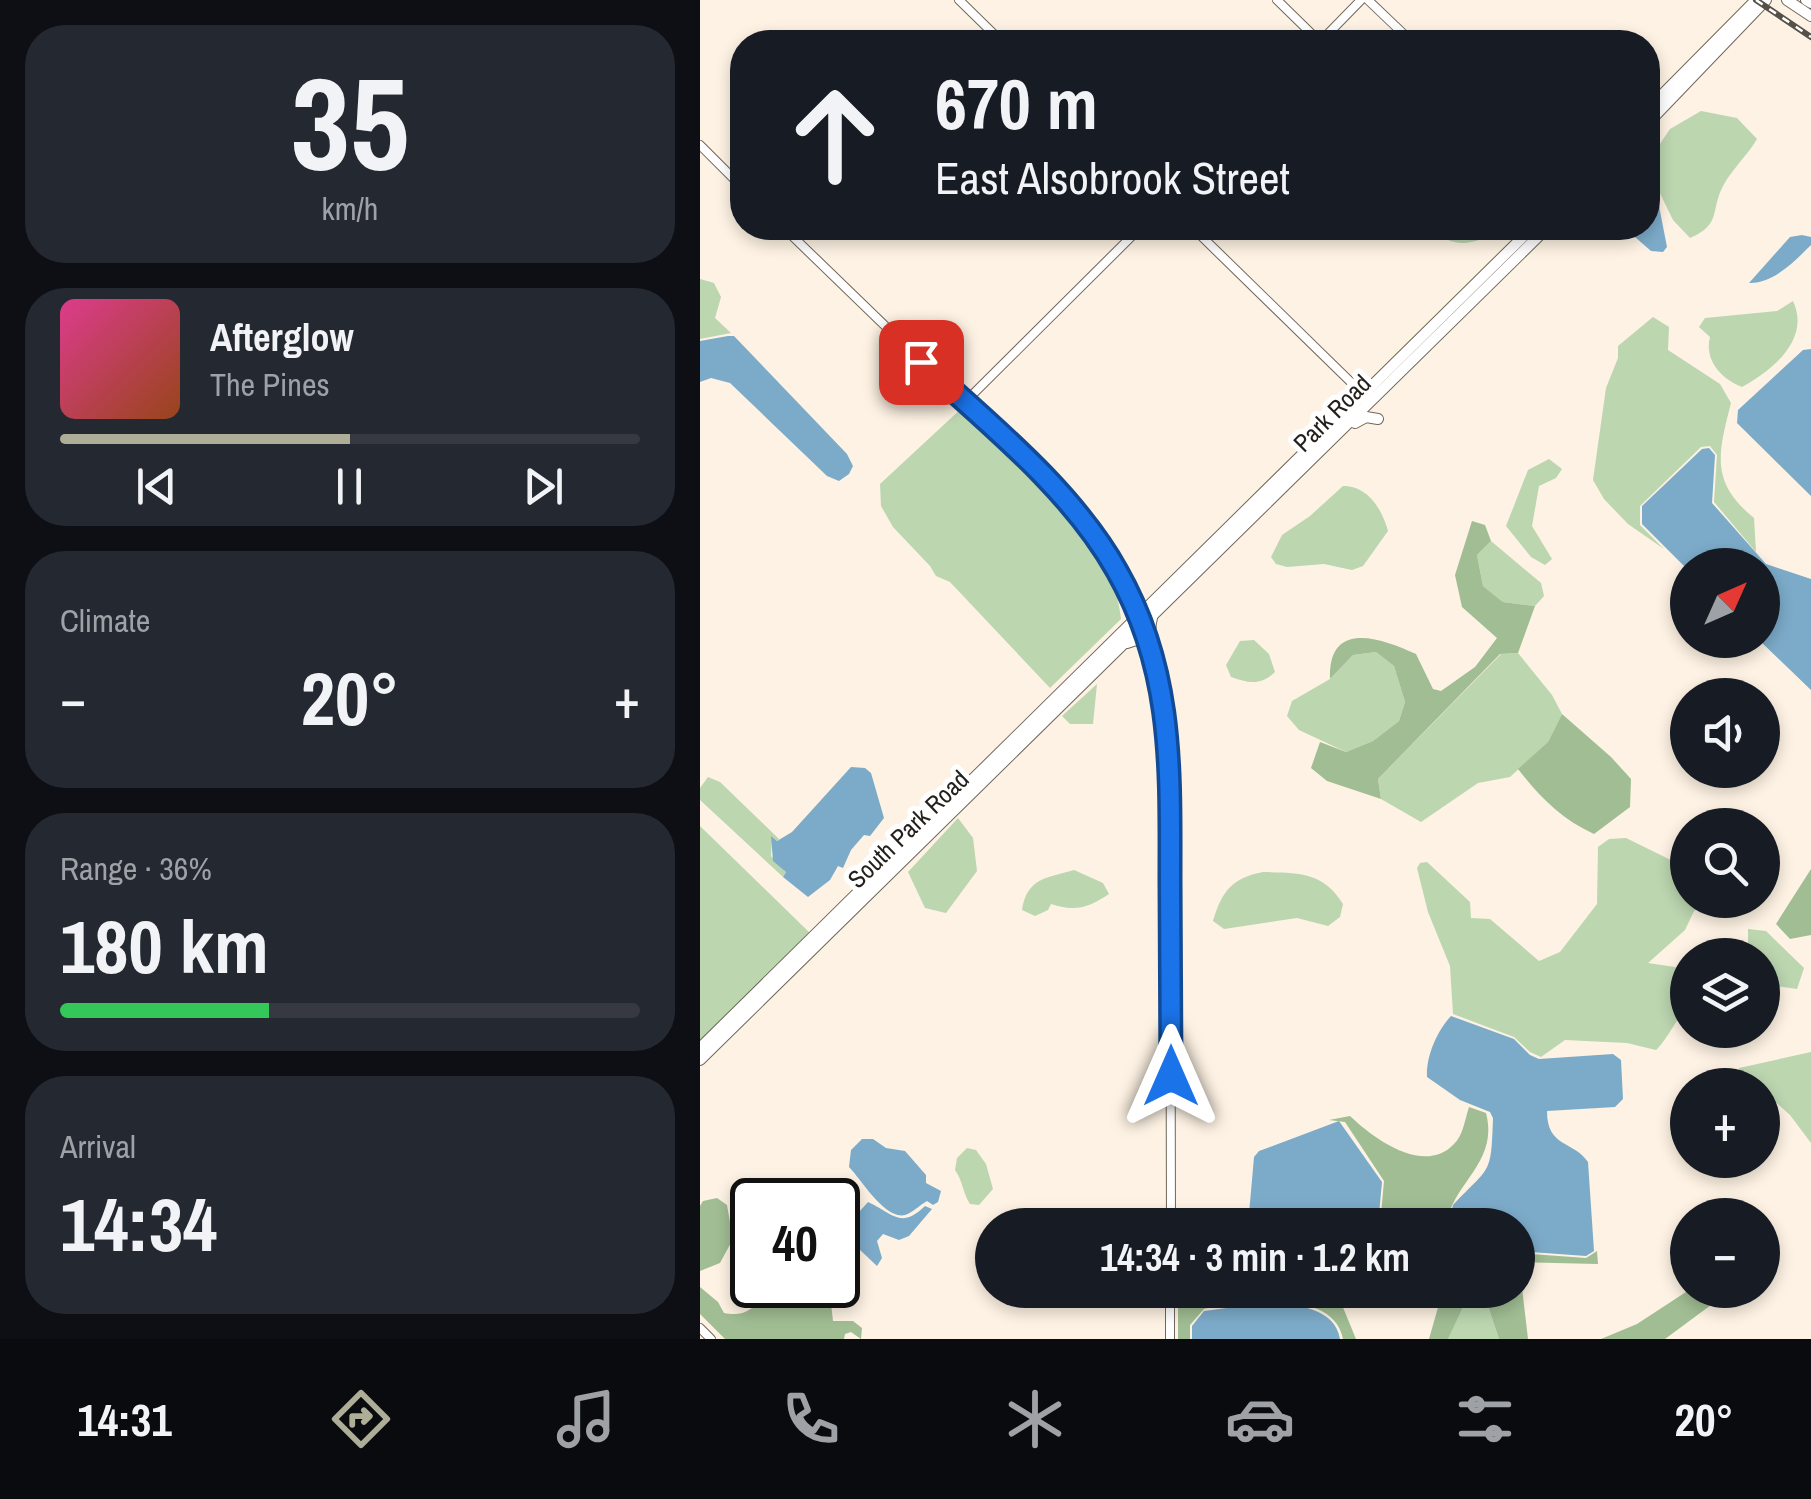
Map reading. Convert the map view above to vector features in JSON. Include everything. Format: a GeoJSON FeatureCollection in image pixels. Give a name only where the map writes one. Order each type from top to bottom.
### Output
{"type":"FeatureCollection","features":[{"type":"Feature","properties":{"kind":"main road"},"geometry":{"type":"LineString","coordinates":[[1660,98],[1756,0]]}},
{"type":"Feature","properties":{"kind":"main road"},"geometry":{"type":"LineString","coordinates":[[1660,110],[1766,0]]}},
{"type":"Feature","properties":{"kind":"main road"},"geometry":{"type":"LineString","coordinates":[[1787,0],[1811,16]]}},
{"type":"Feature","properties":{"kind":"main road","name":"Park Road"},"geometry":{"type":"LineString","coordinates":[[1145,620],[1162,594],[1197,568],[1345,428],[1446,314],[1520,240]]}},
{"type":"Feature","properties":{"kind":"main road","name":"Park Road"},"geometry":{"type":"LineString","coordinates":[[1197,568],[1236,523],[1403,371],[1535,240]]}},
{"type":"Feature","properties":{"kind":"main road"},"geometry":{"type":"LineString","coordinates":[[1403,371],[1442,326],[1446,314]]}},
{"type":"Feature","properties":{"kind":"main road"},"geometry":{"type":"LineString","coordinates":[[1323,450],[1368,399]]}},
{"type":"Feature","properties":{"kind":"main road"},"geometry":{"type":"LineString","coordinates":[[1345,428],[1366,417],[1378,420]]}},
{"type":"Feature","properties":{"kind":"main road"},"geometry":{"type":"LineString","coordinates":[[1090,678],[1152,609],[1197,568]]}},
{"type":"Feature","properties":{"kind":"main road"},"geometry":{"type":"LineString","coordinates":[[1145,620],[1163,680],[1164,697]]}},
{"type":"Feature","properties":{"kind":"main road","name":"South Park Road"},"geometry":{"type":"LineString","coordinates":[[820,935],[841,909],[1145,620]]}},
{"type":"Feature","properties":{"kind":"main road"},"geometry":{"type":"LineString","coordinates":[[1125,637],[1147,647],[1164,697]]}},
{"type":"Feature","properties":{"kind":"main road","name":"South Park Road"},"geometry":{"type":"LineString","coordinates":[[700,1060],[820,935],[1090,678],[1125,637]]}},
{"type":"Feature","properties":{"kind":"main road","name":"South Park Road"},"geometry":{"type":"LineString","coordinates":[[700,1050],[766,990]]}},
{"type":"Feature","properties":{"kind":"street"},"geometry":{"type":"LineString","coordinates":[[959,0],[990,30]]}},
{"type":"Feature","properties":{"kind":"street"},"geometry":{"type":"LineString","coordinates":[[1277,0],[1308,30]]}},
{"type":"Feature","properties":{"kind":"street"},"geometry":{"type":"LineString","coordinates":[[1332,30],[1361,1],[1397,30]]}},
{"type":"Feature","properties":{"kind":"street"},"geometry":{"type":"LineString","coordinates":[[700,145],[730,175]]}},
{"type":"Feature","properties":{"kind":"street"},"geometry":{"type":"LineString","coordinates":[[796,240],[1067,502],[1140,600],[1162,594]]}},
{"type":"Feature","properties":{"kind":"street"},"geometry":{"type":"LineString","coordinates":[[965,402],[1128,240]]}},
{"type":"Feature","properties":{"kind":"street"},"geometry":{"type":"LineString","coordinates":[[1205,240],[1368,399]]}},
{"type":"Feature","properties":{"kind":"street"},"geometry":{"type":"LineString","coordinates":[[1117,571],[1145,620]]}},
{"type":"Feature","properties":{"kind":"street"},"geometry":{"type":"LineString","coordinates":[[1117,571],[1132,614],[1125,637]]}},
{"type":"Feature","properties":{"kind":"street"},"geometry":{"type":"LineString","coordinates":[[1164,697],[1170,774],[1171,1208]]}},
{"type":"Feature","properties":{"kind":"street"},"geometry":{"type":"LineString","coordinates":[[1170,1308],[1170,1339]]}},
{"type":"Feature","properties":{"kind":"street"},"geometry":{"type":"LineString","coordinates":[[700,1328],[711,1339]]}},
{"type":"Feature","properties":{"kind":"green space"},"geometry":{"type":"Polygon","coordinates":[[[1701,111],[1737,118],[1757,139],[1723,186],[1711,222],[1690,238],[1673,220],[1660,193],[1660,144],[1670,129],[1701,111]]]}},
{"type":"Feature","properties":{"kind":"green space"},"geometry":{"type":"Polygon","coordinates":[[[700,279],[714,283],[721,297],[715,318],[731,333],[700,339],[700,279]]]}},
{"type":"Feature","properties":{"kind":"green space"},"geometry":{"type":"Polygon","coordinates":[[[1793,301],[1797,328],[1793,341],[1776,363],[1742,387],[1721,374],[1712,361],[1710,337],[1699,327],[1705,318],[1777,311],[1793,301]]]}},
{"type":"Feature","properties":{"kind":"green space"},"geometry":{"type":"Polygon","coordinates":[[[1653,317],[1669,327],[1668,350],[1720,384],[1731,403],[1721,466],[1730,492],[1754,518],[1756,548],[1714,502],[1717,455],[1710,446],[1701,447],[1640,506],[1640,525],[1664,549],[1628,524],[1604,499],[1593,480],[1606,388],[1618,358],[1618,346],[1653,317]]]}},
{"type":"Feature","properties":{"kind":"green space"},"geometry":{"type":"Polygon","coordinates":[[[964,406],[1081,532],[1114,589],[1121,619],[1050,688],[950,582],[936,576],[893,527],[881,506],[880,484],[964,406]]]}},
{"type":"Feature","properties":{"kind":"green space"},"geometry":{"type":"Polygon","coordinates":[[[1549,459],[1562,469],[1556,478],[1539,486],[1532,526],[1552,559],[1545,565],[1531,557],[1506,526],[1528,470],[1549,459]]]}},
{"type":"Feature","properties":{"kind":"green space"},"geometry":{"type":"Polygon","coordinates":[[[1343,486],[1360,490],[1373,500],[1388,531],[1363,566],[1352,570],[1324,564],[1276,564],[1271,557],[1282,535],[1343,486]]]}},
{"type":"Feature","properties":{"kind":"green space"},"geometry":{"type":"Polygon","coordinates":[[[1472,521],[1485,525],[1491,541],[1477,555],[1483,586],[1503,602],[1535,606],[1518,653],[1500,654],[1378,779],[1381,799],[1327,781],[1311,768],[1320,742],[1346,752],[1373,741],[1399,721],[1405,702],[1394,666],[1376,652],[1353,655],[1330,679],[1338,648],[1359,638],[1402,648],[1416,654],[1433,689],[1441,691],[1475,667],[1497,638],[1462,607],[1455,575],[1472,521]]]}},
{"type":"Feature","properties":{"kind":"green space"},"geometry":{"type":"Polygon","coordinates":[[[1491,541],[1541,583],[1544,596],[1535,606],[1503,602],[1483,586],[1477,555],[1491,541]]]}},
{"type":"Feature","properties":{"kind":"green space"},"geometry":{"type":"Polygon","coordinates":[[[1254,640],[1269,654],[1275,672],[1254,682],[1231,677],[1226,665],[1240,641],[1254,640]]]}},
{"type":"Feature","properties":{"kind":"green space"},"geometry":{"type":"Polygon","coordinates":[[[1376,652],[1394,666],[1405,702],[1399,721],[1373,741],[1346,752],[1299,730],[1287,716],[1292,701],[1330,679],[1353,655],[1376,652]]]}},
{"type":"Feature","properties":{"kind":"green space"},"geometry":{"type":"Polygon","coordinates":[[[1518,653],[1552,695],[1562,714],[1548,742],[1510,777],[1478,783],[1421,822],[1381,799],[1378,779],[1501,654],[1518,653]]]}},
{"type":"Feature","properties":{"kind":"green space"},"geometry":{"type":"Polygon","coordinates":[[[1097,684],[1093,724],[1070,724],[1062,716],[1097,684]]]}},
{"type":"Feature","properties":{"kind":"green space"},"geometry":{"type":"Polygon","coordinates":[[[1562,714],[1631,779],[1630,807],[1594,834],[1552,806],[1518,769],[1548,742],[1562,714]]]}},
{"type":"Feature","properties":{"kind":"green space"},"geometry":{"type":"Polygon","coordinates":[[[708,777],[720,782],[779,839],[772,837],[771,856],[786,872],[783,877],[700,800],[700,788],[708,777]]]}},
{"type":"Feature","properties":{"kind":"green space"},"geometry":{"type":"Polygon","coordinates":[[[958,818],[973,838],[977,871],[946,913],[925,908],[908,872],[958,818]]]}},
{"type":"Feature","properties":{"kind":"green space"},"geometry":{"type":"Polygon","coordinates":[[[700,826],[812,935],[700,1045],[700,826]]]}},
{"type":"Feature","properties":{"kind":"green space"},"geometry":{"type":"Polygon","coordinates":[[[1626,838],[1670,860],[1670,918],[1691,918],[1685,930],[1670,938],[1670,943],[1648,963],[1670,966],[1670,1032],[1659,1047],[1656,1050],[1627,1043],[1565,1040],[1541,1057],[1514,1037],[1453,1014],[1450,966],[1428,912],[1417,868],[1420,863],[1427,862],[1470,902],[1471,918],[1490,919],[1539,961],[1560,952],[1597,904],[1598,847],[1609,839],[1626,838]]]}},
{"type":"Feature","properties":{"kind":"green space"},"geometry":{"type":"Polygon","coordinates":[[[1811,869],[1811,935],[1790,939],[1776,924],[1811,869]]]}},
{"type":"Feature","properties":{"kind":"green space"},"geometry":{"type":"Polygon","coordinates":[[[1074,870],[1103,883],[1109,894],[1081,907],[1051,904],[1035,916],[1022,910],[1033,885],[1074,870]]]}},
{"type":"Feature","properties":{"kind":"green space"},"geometry":{"type":"Polygon","coordinates":[[[1263,872],[1308,876],[1327,885],[1343,904],[1340,917],[1328,926],[1297,918],[1224,929],[1213,921],[1220,902],[1236,882],[1263,872]]]}},
{"type":"Feature","properties":{"kind":"green space"},"geometry":{"type":"Polygon","coordinates":[[[1748,929],[1766,931],[1773,938],[1748,938],[1748,929]]]}},
{"type":"Feature","properties":{"kind":"green space"},"geometry":{"type":"Polygon","coordinates":[[[1780,945],[1804,968],[1797,989],[1780,986],[1780,945]]]}},
{"type":"Feature","properties":{"kind":"green space"},"geometry":{"type":"Polygon","coordinates":[[[1811,1052],[1811,1143],[1780,1106],[1780,1068],[1739,1068],[1811,1052]]]}},
{"type":"Feature","properties":{"kind":"green space"},"geometry":{"type":"Polygon","coordinates":[[[1469,1107],[1486,1113],[1486,1146],[1451,1208],[1382,1208],[1384,1181],[1345,1122],[1329,1120],[1350,1116],[1385,1143],[1414,1155],[1442,1153],[1462,1132],[1469,1107]]]}},
{"type":"Feature","properties":{"kind":"green space"},"geometry":{"type":"Polygon","coordinates":[[[967,1148],[976,1150],[986,1164],[993,1189],[979,1205],[970,1204],[955,1170],[957,1158],[967,1148]]]}},
{"type":"Feature","properties":{"kind":"green space"},"geometry":{"type":"Polygon","coordinates":[[[717,1198],[727,1205],[730,1245],[720,1263],[700,1271],[700,1206],[703,1201],[717,1198]]]}},
{"type":"Feature","properties":{"kind":"green space"},"geometry":{"type":"Polygon","coordinates":[[[1597,1251],[1598,1264],[1535,1262],[1535,1254],[1586,1258],[1597,1251]]]}},
{"type":"Feature","properties":{"kind":"green space"},"geometry":{"type":"Polygon","coordinates":[[[700,1287],[718,1302],[724,1313],[832,1308],[833,1321],[853,1321],[862,1328],[861,1339],[851,1332],[844,1339],[725,1339],[700,1314],[700,1287]]]}},
{"type":"Feature","properties":{"kind":"green space"},"geometry":{"type":"Polygon","coordinates":[[[1670,1302],[1670,1308],[1707,1308],[1665,1339],[1601,1339],[1637,1324],[1670,1302]]]}},
{"type":"Feature","properties":{"kind":"green space"},"geometry":{"type":"Polygon","coordinates":[[[1178,1308],[1210,1308],[1204,1309],[1190,1325],[1190,1339],[1178,1339],[1178,1308]]]}},
{"type":"Feature","properties":{"kind":"green space"},"geometry":{"type":"Polygon","coordinates":[[[1313,1308],[1343,1308],[1356,1339],[1343,1339],[1336,1323],[1313,1308]]]}},
{"type":"Feature","properties":{"kind":"green space"},"geometry":{"type":"Polygon","coordinates":[[[1438,1308],[1462,1308],[1448,1339],[1429,1339],[1438,1308]]]}},
{"type":"Feature","properties":{"kind":"green space"},"geometry":{"type":"Polygon","coordinates":[[[1461,1308],[1489,1308],[1499,1339],[1448,1339],[1461,1308]]]}},
{"type":"Feature","properties":{"kind":"green space"},"geometry":{"type":"Polygon","coordinates":[[[1489,1308],[1524,1308],[1528,1339],[1499,1339],[1489,1308]]]}},
{"type":"Feature","properties":{"kind":"water"},"geometry":{"type":"Polygon","coordinates":[[[1660,211],[1667,247],[1663,252],[1651,251],[1638,240],[1660,240],[1660,211]]]}},
{"type":"Feature","properties":{"kind":"water"},"geometry":{"type":"Polygon","coordinates":[[[1790,237],[1811,237],[1811,245],[1798,258],[1775,276],[1749,283],[1790,237]]]}},
{"type":"Feature","properties":{"kind":"water"},"geometry":{"type":"Polygon","coordinates":[[[734,336],[847,454],[853,466],[849,474],[839,481],[827,476],[730,383],[711,378],[700,382],[700,341],[734,336]]]}},
{"type":"Feature","properties":{"kind":"water"},"geometry":{"type":"Polygon","coordinates":[[[1811,349],[1811,496],[1737,423],[1738,410],[1803,350],[1811,349]]]}},
{"type":"Feature","properties":{"kind":"water"},"geometry":{"type":"Polygon","coordinates":[[[1709,448],[1715,455],[1712,503],[1752,548],[1670,548],[1670,552],[1642,524],[1642,506],[1702,449],[1709,448]]]}},
{"type":"Feature","properties":{"kind":"water"},"geometry":{"type":"Polygon","coordinates":[[[1780,569],[1811,579],[1811,690],[1778,658],[1780,569]]]}},
{"type":"Feature","properties":{"kind":"water"},"geometry":{"type":"Polygon","coordinates":[[[851,767],[865,768],[871,773],[884,818],[870,836],[864,835],[851,850],[843,868],[838,866],[830,880],[808,897],[783,877],[786,872],[773,861],[771,836],[777,841],[792,832],[851,767]]]}},
{"type":"Feature","properties":{"kind":"water"},"geometry":{"type":"Polygon","coordinates":[[[1451,1016],[1514,1039],[1539,1059],[1613,1054],[1621,1060],[1623,1099],[1615,1107],[1547,1111],[1556,1138],[1588,1162],[1594,1251],[1586,1256],[1535,1252],[1535,1208],[1452,1208],[1486,1168],[1493,1118],[1490,1112],[1460,1100],[1427,1077],[1428,1061],[1451,1016]]]}},
{"type":"Feature","properties":{"kind":"water"},"geometry":{"type":"Polygon","coordinates":[[[1339,1121],[1382,1182],[1380,1208],[1250,1208],[1254,1157],[1259,1151],[1339,1121]]]}},
{"type":"Feature","properties":{"kind":"water"},"geometry":{"type":"Polygon","coordinates":[[[862,1139],[873,1139],[886,1148],[905,1151],[926,1175],[926,1183],[941,1191],[938,1202],[933,1205],[927,1201],[905,1215],[890,1211],[849,1167],[851,1150],[862,1139]]]}},
{"type":"Feature","properties":{"kind":"water"},"geometry":{"type":"Polygon","coordinates":[[[868,1202],[903,1218],[925,1206],[932,1209],[909,1236],[899,1240],[883,1234],[877,1241],[882,1258],[877,1266],[860,1250],[860,1211],[868,1202]]]}},
{"type":"Feature","properties":{"kind":"water"},"geometry":{"type":"Polygon","coordinates":[[[1307,1308],[1330,1320],[1340,1339],[1192,1339],[1192,1326],[1204,1311],[1307,1308]]]}},
{"type":"Feature","properties":{"kind":"railway"},"geometry":{"type":"LineString","coordinates":[[1756,0],[1811,37]]}},
{"type":"Feature","properties":{"kind":"route"},"geometry":{"type":"LineString","coordinates":[[921,362],[1067,502],[1117,570],[1144,626],[1164,695],[1170,754],[1171,1076]]}}]}
